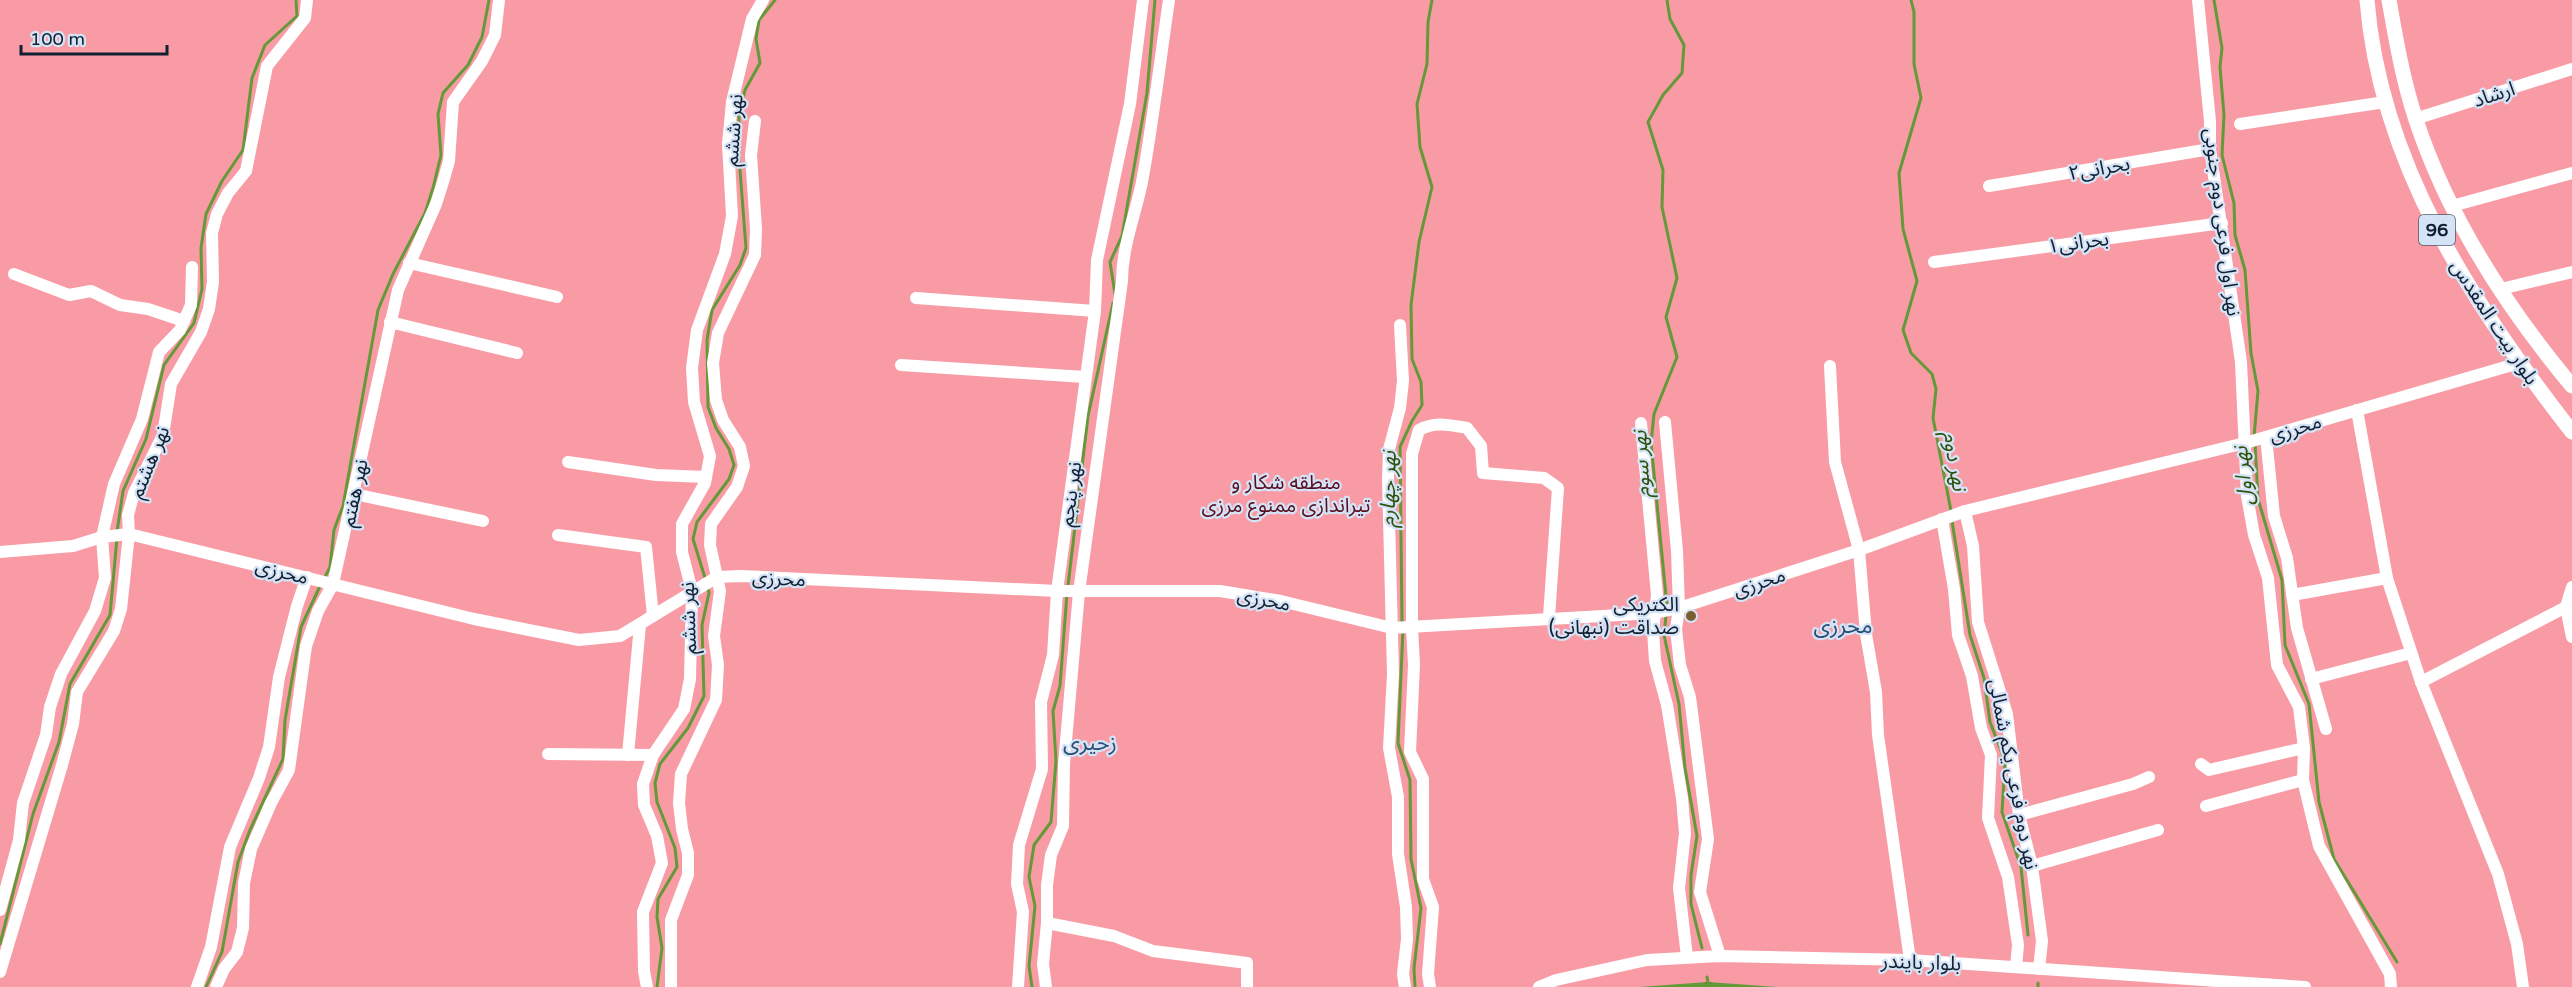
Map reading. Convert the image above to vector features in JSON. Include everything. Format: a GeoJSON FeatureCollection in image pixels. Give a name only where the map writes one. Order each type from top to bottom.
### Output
{"type":"FeatureCollection","features":[{"type":"Feature","properties":{"kind":"main road","name":"بلوار بیت المقدس"},"geometry":{"type":"LineString","coordinates":[[2367,0],[2385,102],[2405,160],[2434,225],[2466,282],[2520,363],[2572,432]]}},
{"type":"Feature","properties":{"kind":"main road","name":"بلوار بیت المقدس"},"geometry":{"type":"LineString","coordinates":[[2390,0],[2403,75],[2415,119],[2452,206],[2501,289],[2572,386]]}},
{"type":"Feature","properties":{"kind":"main road"},"geometry":{"type":"LineString","coordinates":[[2520,363],[2543,348]]}},
{"type":"Feature","properties":{"kind":"street","name":"نهر هشتم"},"geometry":{"type":"LineString","coordinates":[[0,972],[62,765],[73,724],[77,692],[114,631],[121,609],[128,515],[134,493],[163,435],[171,384],[201,332],[209,309],[213,282],[212,234],[217,214],[228,193],[246,171],[267,66],[305,18],[307,0]]}},
{"type":"Feature","properties":{"kind":"street","name":"نهر هفتم"},"geometry":{"type":"LineString","coordinates":[[216,987],[224,969],[237,952],[243,928],[244,883],[251,849],[271,803],[289,770],[306,646],[318,611],[322,581],[354,494],[398,290],[436,204],[449,161],[453,102],[482,61],[495,35],[499,0]]}},
{"type":"Feature","properties":{"kind":"street","name":"نهر ششم"},"geometry":{"type":"LineString","coordinates":[[647,987],[644,971],[643,912],[662,863],[657,836],[644,805],[643,784],[653,755],[684,710],[690,679],[695,589],[682,552],[682,524],[706,477],[710,456],[694,402],[693,368],[696,339],[708,297],[725,254],[732,216],[728,144],[732,102],[752,19],[763,0]]}},
{"type":"Feature","properties":{"kind":"street","name":"نهر پنجم"},"geometry":{"type":"LineString","coordinates":[[1047,987],[1043,964],[1047,923],[1047,885],[1051,855],[1063,826],[1067,591],[1085,377],[1095,311],[1097,260],[1130,104],[1143,0]]}},
{"type":"Feature","properties":{"kind":"street","name":"نهر پنجم"},"geometry":{"type":"LineString","coordinates":[[1018,987],[1023,912],[1017,884],[1019,845],[1042,769],[1041,702],[1067,591],[1122,281],[1122,259],[1141,184],[1155,111],[1169,0]]}},
{"type":"Feature","properties":{"kind":"street","name":"نهر اول فرعی دوم جنوبی"},"geometry":{"type":"LineString","coordinates":[[2198,0],[2210,121],[2210,149],[2241,362],[2255,440]]}},
{"type":"Feature","properties":{"kind":"street","name":"ارشاد"},"geometry":{"type":"LineString","coordinates":[[2415,119],[2572,69]]}},
{"type":"Feature","properties":{"kind":"street"},"geometry":{"type":"LineString","coordinates":[[2240,124],[2385,102]]}},
{"type":"Feature","properties":{"kind":"street"},"geometry":{"type":"LineString","coordinates":[[671,987],[671,920],[687,875],[688,853],[679,803],[681,774],[716,700],[718,665],[714,636],[720,591],[714,579],[710,545],[711,524],[737,488],[744,466],[740,447],[723,420],[716,400],[713,363],[718,333],[755,255],[756,229],[751,155],[754,121]]}},
{"type":"Feature","properties":{"kind":"street","name":"بحرانی۲"},"geometry":{"type":"LineString","coordinates":[[1989,186],[2210,149]]}},
{"type":"Feature","properties":{"kind":"street"},"geometry":{"type":"LineString","coordinates":[[2452,206],[2572,173]]}},
{"type":"Feature","properties":{"kind":"street","name":"بحرانی۱"},"geometry":{"type":"LineString","coordinates":[[1934,262],[2222,223]]}},
{"type":"Feature","properties":{"kind":"street"},"geometry":{"type":"LineString","coordinates":[[409,263],[557,297]]}},
{"type":"Feature","properties":{"kind":"street"},"geometry":{"type":"LineString","coordinates":[[0,910],[19,840],[23,803],[46,735],[50,706],[61,674],[95,611],[105,578],[106,536],[114,484],[142,419],[159,352],[180,330],[191,305],[192,267]]}},
{"type":"Feature","properties":{"kind":"street"},"geometry":{"type":"LineString","coordinates":[[2501,289],[2572,272]]}},
{"type":"Feature","properties":{"kind":"street"},"geometry":{"type":"LineString","coordinates":[[14,274],[69,295],[91,291],[120,305],[148,309],[184,321]]}},
{"type":"Feature","properties":{"kind":"street"},"geometry":{"type":"LineString","coordinates":[[916,298],[1095,311]]}},
{"type":"Feature","properties":{"kind":"street"},"geometry":{"type":"LineString","coordinates":[[390,322],[517,352]]}},
{"type":"Feature","properties":{"kind":"street"},"geometry":{"type":"LineString","coordinates":[[1401,325],[1403,381],[1400,408],[1389,449],[1388,479],[1402,628],[1414,665],[1410,752],[1423,779],[1423,879],[1433,907],[1428,974],[1430,987]]}},
{"type":"Feature","properties":{"kind":"street","name":"محرزی"},"geometry":{"type":"LineString","coordinates":[[0,552],[73,546],[106,536],[126,534],[474,619],[579,640],[620,636],[714,579],[741,576],[1067,591],[1220,591],[1281,601],[1402,628],[1667,610],[1859,550],[1953,515],[2255,440],[2520,363]]}},
{"type":"Feature","properties":{"kind":"street"},"geometry":{"type":"LineString","coordinates":[[901,365],[1085,377]]}},
{"type":"Feature","properties":{"kind":"street"},"geometry":{"type":"LineString","coordinates":[[1830,366],[1835,462],[1859,550],[1866,633],[1876,692],[1878,735],[1910,960]]}},
{"type":"Feature","properties":{"kind":"street"},"geometry":{"type":"LineString","coordinates":[[2357,410],[2387,578],[2421,682],[2498,874],[2517,944],[2523,987]]}},
{"type":"Feature","properties":{"kind":"street"},"geometry":{"type":"LineString","coordinates":[[1665,422],[1667,610],[1653,630],[1655,661],[1667,705],[1682,798],[1685,833],[1679,888],[1687,957]]}},
{"type":"Feature","properties":{"kind":"street"},"geometry":{"type":"LineString","coordinates":[[1405,987],[1403,974],[1407,939],[1406,907],[1398,854],[1398,797],[1389,748],[1393,674],[1402,628],[1412,454],[1419,430],[1430,424],[1441,423],[1467,428],[1481,446],[1483,473],[1544,478],[1558,488],[1549,617]]}},
{"type":"Feature","properties":{"kind":"street"},"geometry":{"type":"LineString","coordinates":[[1641,423],[1656,576],[1667,610],[1676,628],[1680,665],[1690,697],[1708,838],[1700,892],[1720,956]]}},
{"type":"Feature","properties":{"kind":"street"},"geometry":{"type":"LineString","coordinates":[[2255,440],[2287,558],[2297,628],[2326,729]]}},
{"type":"Feature","properties":{"kind":"street"},"geometry":{"type":"LineString","coordinates":[[2255,440],[2247,496],[2254,535],[2268,578],[2277,665],[2299,707],[2304,748],[2303,780],[2319,846],[2390,974],[2391,987]]}},
{"type":"Feature","properties":{"kind":"street"},"geometry":{"type":"LineString","coordinates":[[568,462],[656,475],[706,477]]}},
{"type":"Feature","properties":{"kind":"street"},"geometry":{"type":"LineString","coordinates":[[354,494],[483,521]]}},
{"type":"Feature","properties":{"kind":"street"},"geometry":{"type":"LineString","coordinates":[[1953,515],[1954,589],[1958,635],[1972,676],[1981,728],[1991,755],[1988,818],[2008,878],[2018,945],[2016,967]]}},
{"type":"Feature","properties":{"kind":"street","name":"نهر دوم فرعی یکم شمالی"},"geometry":{"type":"LineString","coordinates":[[1953,515],[1973,546],[1978,622],[2007,714],[2019,814],[2032,866],[2042,941],[2039,969]]}},
{"type":"Feature","properties":{"kind":"street"},"geometry":{"type":"LineString","coordinates":[[558,535],[646,547],[653,616]]}},
{"type":"Feature","properties":{"kind":"street"},"geometry":{"type":"LineString","coordinates":[[2292,595],[2387,578]]}},
{"type":"Feature","properties":{"kind":"street"},"geometry":{"type":"LineString","coordinates":[[197,987],[211,947],[230,847],[259,778],[269,747],[282,667],[322,581]]}},
{"type":"Feature","properties":{"kind":"street"},"geometry":{"type":"LineString","coordinates":[[2572,587],[2566,607],[2572,637]]}},
{"type":"Feature","properties":{"kind":"street"},"geometry":{"type":"LineString","coordinates":[[2421,682],[2566,607]]}},
{"type":"Feature","properties":{"kind":"street"},"geometry":{"type":"LineString","coordinates":[[628,755],[640,625]]}},
{"type":"Feature","properties":{"kind":"street"},"geometry":{"type":"LineString","coordinates":[[2311,679],[2411,653]]}},
{"type":"Feature","properties":{"kind":"street"},"geometry":{"type":"LineString","coordinates":[[2201,764],[2209,770],[2304,748]]}},
{"type":"Feature","properties":{"kind":"street"},"geometry":{"type":"LineString","coordinates":[[548,754],[653,755]]}},
{"type":"Feature","properties":{"kind":"street"},"geometry":{"type":"LineString","coordinates":[[2019,814],[2133,784],[2149,777]]}},
{"type":"Feature","properties":{"kind":"street"},"geometry":{"type":"LineString","coordinates":[[2206,806],[2303,780]]}},
{"type":"Feature","properties":{"kind":"street"},"geometry":{"type":"LineString","coordinates":[[2032,866],[2158,830]]}},
{"type":"Feature","properties":{"kind":"street"},"geometry":{"type":"LineString","coordinates":[[1047,923],[1114,936],[1153,951],[1247,963],[1247,987]]}},
{"type":"Feature","properties":{"kind":"street","name":"بلوار بایندر"},"geometry":{"type":"LineString","coordinates":[[1539,987],[1556,980],[1647,960],[1720,956],[1910,960],[2305,987]]}},
{"type":"Feature","properties":{"kind":"green space","name":"منطقه شکار و تیراندازی ممنوع مرزی"},"geometry":{"type":"Polygon","coordinates":[[[0,0],[2572,0],[2572,987],[0,987],[0,0]]]}},
{"type":"Feature","properties":{"kind":"water"},"geometry":{"type":"Polygon","coordinates":[[[1708,982],[1777,987],[1639,987],[1708,982]]]}},
{"type":"Feature","properties":{"kind":"waterway"},"geometry":{"type":"LineString","coordinates":[[117,532],[123,491],[146,439],[164,365],[194,323],[202,289],[201,248],[206,214],[222,181],[243,150],[252,78],[265,45],[297,16],[296,0]]}},
{"type":"Feature","properties":{"kind":"waterway"},"geometry":{"type":"LineString","coordinates":[[325,577],[330,567],[334,530],[343,506],[378,310],[393,274],[425,213],[433,188],[441,155],[438,114],[443,93],[468,65],[482,37],[489,0]]}},
{"type":"Feature","properties":{"kind":"waterway"},"geometry":{"type":"LineString","coordinates":[[706,581],[693,539],[697,522],[729,479],[734,465],[729,449],[716,428],[708,407],[707,340],[712,310],[740,265],[746,248],[739,157],[739,116],[745,90],[760,63],[756,39],[759,20],[775,0]]}},
{"type":"Feature","properties":{"kind":"waterway"},"geometry":{"type":"LineString","coordinates":[[1115,294],[1110,262],[1122,236],[1147,93],[1155,0]]}},
{"type":"Feature","properties":{"kind":"waterway","name":"نهر چهارم"},"geometry":{"type":"LineString","coordinates":[[1402,623],[1400,447],[1422,405],[1421,382],[1412,359],[1411,305],[1419,242],[1432,187],[1420,147],[1417,104],[1427,64],[1428,22],[1432,0]]}},
{"type":"Feature","properties":{"kind":"waterway","name":"نهر سوم"},"geometry":{"type":"LineString","coordinates":[[1667,0],[1670,19],[1684,45],[1682,73],[1663,95],[1648,122],[1663,170],[1662,207],[1677,278],[1666,317],[1677,357],[1654,414],[1651,443],[1667,606]]}},
{"type":"Feature","properties":{"kind":"waterway","name":"نهر دوم"},"geometry":{"type":"LineString","coordinates":[[1911,0],[1914,12],[1914,64],[1921,98],[1899,173],[1903,229],[1917,281],[1903,330],[1911,353],[1932,374],[1936,389],[1933,418],[1951,511]]}},
{"type":"Feature","properties":{"kind":"waterway","name":"نهر اول"},"geometry":{"type":"LineString","coordinates":[[2214,0],[2222,48],[2220,67],[2224,115],[2222,155],[2234,203],[2235,235],[2245,270],[2251,353],[2258,391],[2254,437]]}},
{"type":"Feature","properties":{"kind":"waterway"},"geometry":{"type":"LineString","coordinates":[[1068,586],[1088,416],[1113,303]]}},
{"type":"Feature","properties":{"kind":"waterway","name":"نهر اول"},"geometry":{"type":"LineString","coordinates":[[2255,443],[2258,499],[2282,580],[2285,645],[2309,704],[2319,802],[2334,859],[2397,962]]}},
{"type":"Feature","properties":{"kind":"waterway","name":"نهر دوم"},"geometry":{"type":"LineString","coordinates":[[1952,521],[1970,635],[1984,678],[1990,722],[2005,761],[2002,812],[2021,867],[2028,935]]}},
{"type":"Feature","properties":{"kind":"waterway"},"geometry":{"type":"LineString","coordinates":[[0,944],[33,814],[59,742],[70,684],[110,615],[117,538]]}},
{"type":"Feature","properties":{"kind":"waterway"},"geometry":{"type":"LineString","coordinates":[[206,987],[222,952],[238,862],[250,830],[283,759],[285,720],[301,627],[320,586]]}},
{"type":"Feature","properties":{"kind":"waterway"},"geometry":{"type":"LineString","coordinates":[[657,987],[662,948],[657,917],[658,899],[677,867],[675,848],[657,802],[655,783],[660,764],[688,728],[704,696],[702,625],[708,588]]}},
{"type":"Feature","properties":{"kind":"waterway"},"geometry":{"type":"LineString","coordinates":[[1032,987],[1029,966],[1035,906],[1029,877],[1034,845],[1051,822],[1056,761],[1053,711],[1060,686],[1067,593]]}},
{"type":"Feature","properties":{"kind":"waterway","name":"نهر سوم"},"geometry":{"type":"LineString","coordinates":[[1666,616],[1664,635],[1679,704],[1685,768],[1697,836],[1691,875],[1691,904],[1702,948]]}},
{"type":"Feature","properties":{"kind":"waterway","name":"نهر چهارم"},"geometry":{"type":"LineString","coordinates":[[1403,629],[1398,743],[1410,780],[1411,859],[1421,908],[1414,968],[1415,987]]}},
{"type":"Feature","properties":{"kind":"waterway"},"geometry":{"type":"LineString","coordinates":[[1707,977],[1709,987]]}},
{"type":"Feature","properties":{"kind":"place","name":"الکتریکی صداقت (نبهانی)"},"geometry":{"type":"Point","coordinates":[1691,616]}},
{"type":"Feature","properties":{"kind":"district","name":"محرزی"},"geometry":{"type":"Point","coordinates":[1843,625]}},
{"type":"Feature","properties":{"kind":"district","name":"زحیری"},"geometry":{"type":"Point","coordinates":[1090,742]}}]}
